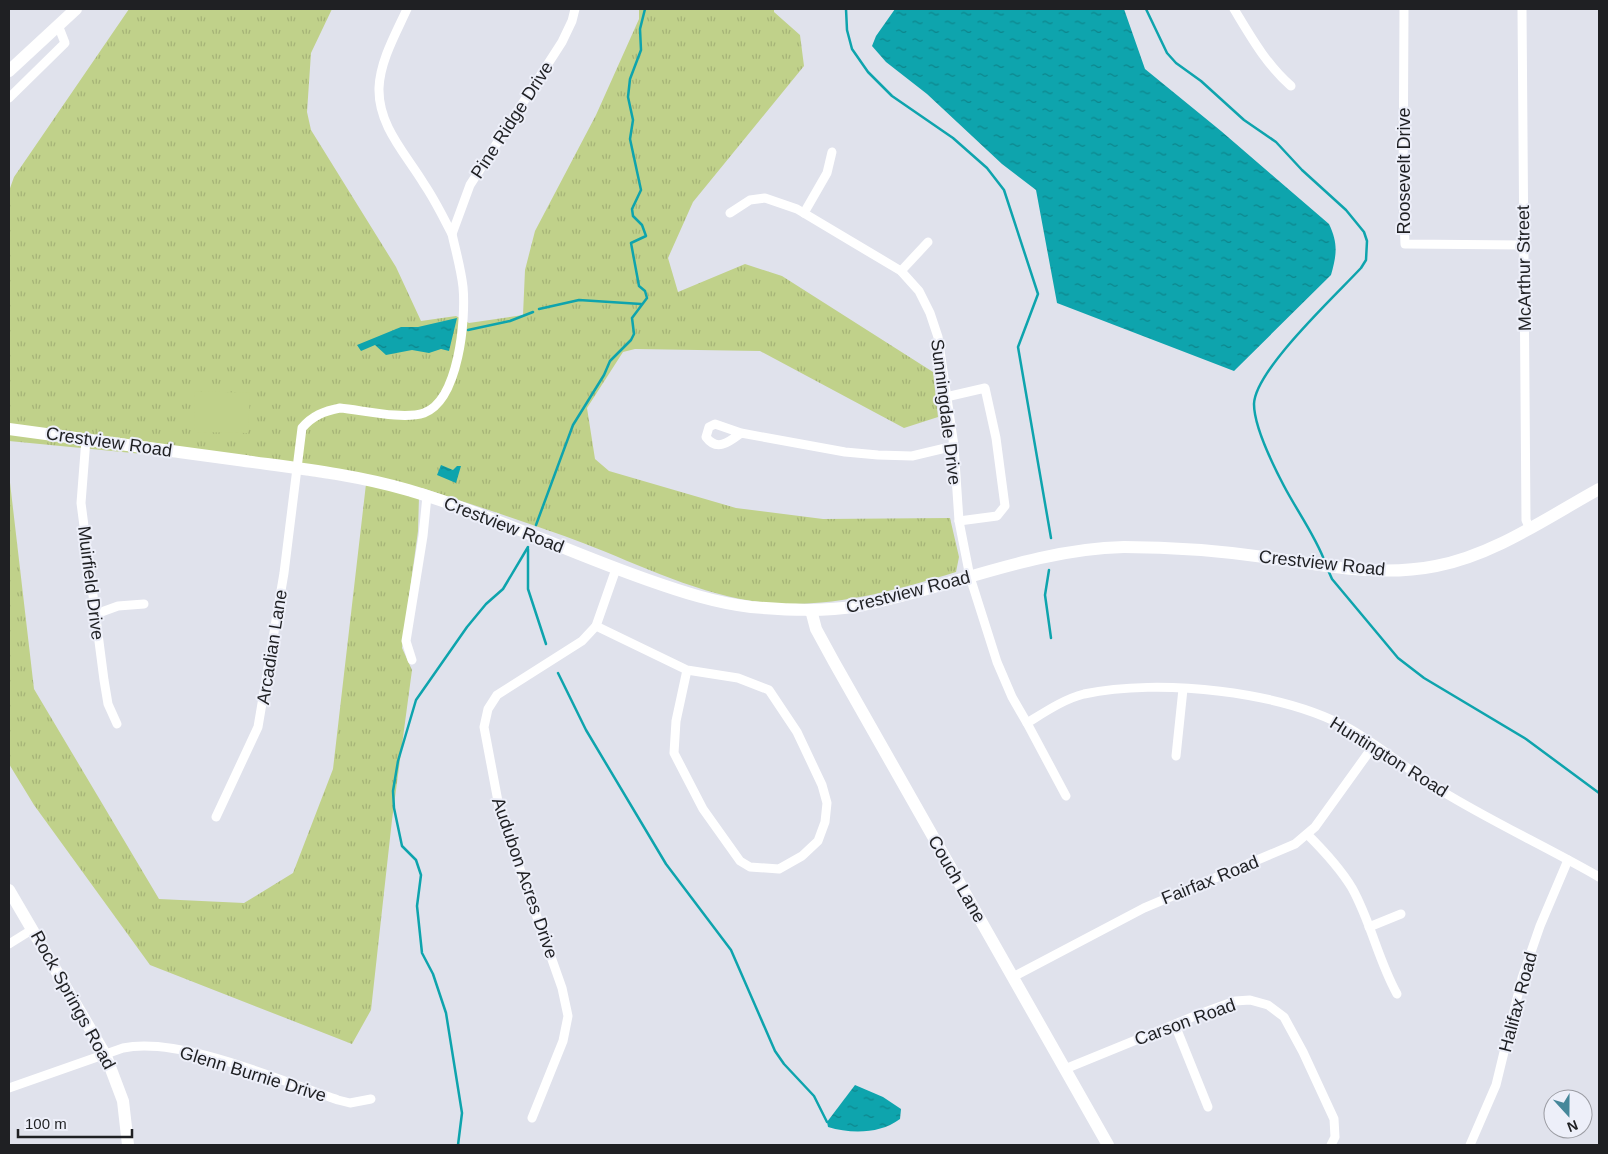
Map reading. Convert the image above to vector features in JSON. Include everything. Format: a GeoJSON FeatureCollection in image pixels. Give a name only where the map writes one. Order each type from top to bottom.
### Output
{"type":"FeatureCollection","features":[{"type":"Feature","properties":{"kind":"street"},"geometry":{"type":"LineString","coordinates":[[9,71],[76,9]]}},
{"type":"Feature","properties":{"kind":"street"},"geometry":{"type":"LineString","coordinates":[[296,468],[302,428],[309,419],[318,414],[340,408],[419,414],[432,409],[443,396],[451,380],[457,360],[464,313],[463,287],[452,234],[436,202],[389,129],[380,104],[379,87],[383,68],[407,9]]}},
{"type":"Feature","properties":{"kind":"street","name":"Pine Ridge Drive"},"geometry":{"type":"LineString","coordinates":[[452,234],[470,185],[562,42],[572,21],[575,9]]}},
{"type":"Feature","properties":{"kind":"street"},"geometry":{"type":"LineString","coordinates":[[1234,9],[1260,52],[1276,73],[1291,86]]}},
{"type":"Feature","properties":{"kind":"street","name":"Roosevelt Drive"},"geometry":{"type":"LineString","coordinates":[[1404,9],[1403,198],[1405,244],[1523,244]]}},
{"type":"Feature","properties":{"kind":"street","name":"McArthur Street"},"geometry":{"type":"LineString","coordinates":[[1522,9],[1525,500],[1526,520],[1529,527]]}},
{"type":"Feature","properties":{"kind":"street"},"geometry":{"type":"LineString","coordinates":[[9,98],[65,43],[58,24]]}},
{"type":"Feature","properties":{"kind":"street"},"geometry":{"type":"LineString","coordinates":[[804,213],[827,173],[832,152]]}},
{"type":"Feature","properties":{"kind":"street","name":"Sunningdale Drive"},"geometry":{"type":"LineString","coordinates":[[730,213],[750,200],[765,198],[804,213],[901,271],[919,291],[930,313],[938,337],[954,446],[959,521],[970,577]]}},
{"type":"Feature","properties":{"kind":"street"},"geometry":{"type":"LineString","coordinates":[[901,271],[928,242]]}},
{"type":"Feature","properties":{"kind":"street"},"geometry":{"type":"LineString","coordinates":[[946,397],[985,388],[996,438],[1005,506],[996,516],[959,521]]}},
{"type":"Feature","properties":{"kind":"street","name":"Crestview Road"},"geometry":{"type":"LineString","coordinates":[[9,429],[362,478],[427,496],[616,569],[695,596],[747,606],[811,610],[830,610],[880,601],[1066,553],[1117,547],[1187,548],[1381,571],[1413,570],[1440,566],[1472,556],[1599,489]]}},
{"type":"Feature","properties":{"kind":"street"},"geometry":{"type":"LineString","coordinates":[[741,433],[845,452],[878,455],[912,456],[954,446]]}},
{"type":"Feature","properties":{"kind":"street","name":"Muirfield Drive"},"geometry":{"type":"LineString","coordinates":[[86,439],[81,503],[105,688],[108,704],[117,724]]}},
{"type":"Feature","properties":{"kind":"street","name":"Arcadian Lane"},"geometry":{"type":"LineString","coordinates":[[216,817],[258,727],[284,573],[296,468]]}},
{"type":"Feature","properties":{"kind":"street"},"geometry":{"type":"LineString","coordinates":[[412,660],[406,641],[423,536],[427,496]]}},
{"type":"Feature","properties":{"kind":"street","name":"Audubon Acres Drive"},"geometry":{"type":"LineString","coordinates":[[532,1118],[562,1041],[568,1016],[562,988],[500,812],[484,727],[488,709],[497,695],[582,641],[596,626],[616,569]]}},
{"type":"Feature","properties":{"kind":"street"},"geometry":{"type":"LineString","coordinates":[[970,577],[997,662],[1012,698],[1028,723],[1066,796]]}},
{"type":"Feature","properties":{"kind":"street"},"geometry":{"type":"LineString","coordinates":[[96,614],[118,606],[144,604]]}},
{"type":"Feature","properties":{"kind":"street","name":"Couch Lane"},"geometry":{"type":"LineString","coordinates":[[811,610],[816,629],[834,662],[1108,1145]]}},
{"type":"Feature","properties":{"kind":"street"},"geometry":{"type":"LineString","coordinates":[[596,626],[687,670],[738,678],[769,690],[797,732],[822,785],[827,802],[825,822],[818,841],[802,856],[779,869],[750,867],[740,861],[704,809],[674,753],[676,721],[687,670]]}},
{"type":"Feature","properties":{"kind":"street"},"geometry":{"type":"LineString","coordinates":[[1176,756],[1183,688]]}},
{"type":"Feature","properties":{"kind":"street","name":"Huntington Road"},"geometry":{"type":"LineString","coordinates":[[1028,723],[1069,699],[1084,694],[1118,689],[1183,688],[1242,694],[1282,702],[1336,722],[1374,745],[1440,790],[1599,877]]}},
{"type":"Feature","properties":{"kind":"street","name":"Fairfax Road"},"geometry":{"type":"LineString","coordinates":[[1013,977],[1112,923],[1286,848],[1308,834],[1332,806],[1374,745]]}},
{"type":"Feature","properties":{"kind":"street"},"geometry":{"type":"LineString","coordinates":[[1308,834],[1332,860],[1352,888],[1369,927],[1383,967],[1396,994]]}},
{"type":"Feature","properties":{"kind":"street","name":"Halifax Road"},"geometry":{"type":"LineString","coordinates":[[1470,1145],[1496,1085],[1522,978],[1540,926],[1568,860]]}},
{"type":"Feature","properties":{"kind":"street","name":"Rock Springs Road"},"geometry":{"type":"LineString","coordinates":[[9,890],[106,1056],[123,1101],[128,1145]]}},
{"type":"Feature","properties":{"kind":"street"},"geometry":{"type":"LineString","coordinates":[[1369,927],[1400,914]]}},
{"type":"Feature","properties":{"kind":"street"},"geometry":{"type":"LineString","coordinates":[[9,944],[33,929]]}},
{"type":"Feature","properties":{"kind":"street","name":"Carson Road"},"geometry":{"type":"LineString","coordinates":[[1065,1068],[1235,1000],[1250,1000],[1268,1005],[1284,1017],[1304,1052],[1334,1119],[1332,1145]]}},
{"type":"Feature","properties":{"kind":"street"},"geometry":{"type":"LineString","coordinates":[[1175,1025],[1208,1107]]}},
{"type":"Feature","properties":{"kind":"street","name":"Glenn Burnie Drive"},"geometry":{"type":"LineString","coordinates":[[9,1088],[106,1056],[123,1048],[139,1045],[171,1048],[226,1062],[350,1103],[371,1099]]}},
{"type":"Feature","properties":{"kind":"green space"},"geometry":{"type":"Polygon","coordinates":[[[129,9],[332,9],[311,53],[307,112],[311,130],[396,267],[421,321],[456,316],[469,323],[523,315],[525,270],[535,231],[596,115],[639,19],[639,9],[774,9],[774,12],[800,35],[804,66],[693,202],[668,258],[678,292],[745,264],[782,276],[933,372],[938,417],[904,428],[760,351],[635,349],[623,352],[587,408],[595,459],[609,471],[736,508],[823,519],[950,518],[959,557],[956,572],[873,594],[832,601],[789,604],[736,598],[683,583],[583,543],[422,488],[419,497],[418,531],[402,648],[412,670],[392,820],[371,1010],[352,1044],[150,965],[34,805],[9,764],[9,474],[34,689],[159,899],[244,903],[293,873],[333,769],[366,484],[215,461],[9,441],[9,191],[14,177],[129,9]]]}},
{"type":"Feature","properties":{"kind":"green space"},"geometry":{"type":"Polygon","coordinates":[[[195,391],[250,393],[248,433],[194,432],[195,391]]]}},
{"type":"Feature","properties":{"kind":"water"},"geometry":{"type":"Polygon","coordinates":[[[895,9],[1124,9],[1145,69],[1221,131],[1329,224],[1336,249],[1331,275],[1234,371],[1057,303],[1036,190],[1002,164],[927,94],[886,62],[872,46],[876,36],[895,9]]]}},
{"type":"Feature","properties":{"kind":"water"},"geometry":{"type":"Polygon","coordinates":[[[457,318],[449,351],[441,349],[429,353],[412,350],[386,355],[375,345],[361,351],[357,345],[401,327],[418,327],[457,318]]]}},
{"type":"Feature","properties":{"kind":"water"},"geometry":{"type":"Polygon","coordinates":[[[441,465],[453,470],[457,466],[461,466],[456,483],[437,475],[441,465]]]}},
{"type":"Feature","properties":{"kind":"water"},"geometry":{"type":"Polygon","coordinates":[[[855,1085],[883,1097],[901,1109],[900,1119],[884,1128],[856,1132],[828,1127],[827,1122],[855,1085]]]}},
{"type":"Feature","properties":{"kind":"waterway"},"geometry":{"type":"LineString","coordinates":[[536,525],[573,425],[604,375],[610,361],[631,340],[634,334],[632,318],[647,298],[645,291],[639,286],[631,243],[646,236],[642,225],[633,216],[632,209],[641,190],[630,139],[633,120],[628,97],[630,79],[641,50],[640,29],[645,9]]}},
{"type":"Feature","properties":{"kind":"waterway"},"geometry":{"type":"LineString","coordinates":[[846,9],[847,30],[852,49],[868,72],[892,96],[953,138],[987,168],[1004,190],[1038,294],[1018,347],[1051,538]]}},
{"type":"Feature","properties":{"kind":"waterway"},"geometry":{"type":"LineString","coordinates":[[1146,9],[1167,53],[1176,63],[1201,81],[1244,120],[1276,142],[1302,170],[1346,210],[1364,232],[1367,241],[1366,260],[1361,268],[1298,333],[1282,353],[1258,390],[1254,404],[1257,424],[1270,457],[1325,562]]}},
{"type":"Feature","properties":{"kind":"waterway"},"geometry":{"type":"LineString","coordinates":[[539,309],[579,300],[641,304]]}},
{"type":"Feature","properties":{"kind":"waterway"},"geometry":{"type":"LineString","coordinates":[[468,330],[510,321],[533,312]]}},
{"type":"Feature","properties":{"kind":"waterway"},"geometry":{"type":"LineString","coordinates":[[458,1145],[462,1113],[446,1013],[433,974],[422,953],[417,906],[421,875],[416,860],[402,846],[394,808],[393,791],[398,761],[416,700],[467,627],[486,604],[503,589],[528,547]]}},
{"type":"Feature","properties":{"kind":"waterway"},"geometry":{"type":"LineString","coordinates":[[528,549],[528,589],[546,644]]}},
{"type":"Feature","properties":{"kind":"waterway"},"geometry":{"type":"LineString","coordinates":[[1049,570],[1045,595],[1051,638]]}},
{"type":"Feature","properties":{"kind":"waterway"},"geometry":{"type":"LineString","coordinates":[[1328,570],[1332,579],[1398,658],[1424,678],[1526,739],[1599,793]]}},
{"type":"Feature","properties":{"kind":"waterway"},"geometry":{"type":"LineString","coordinates":[[558,673],[586,730],[666,864],[731,950],[775,1051],[784,1064],[814,1096],[827,1122]]}}]}
